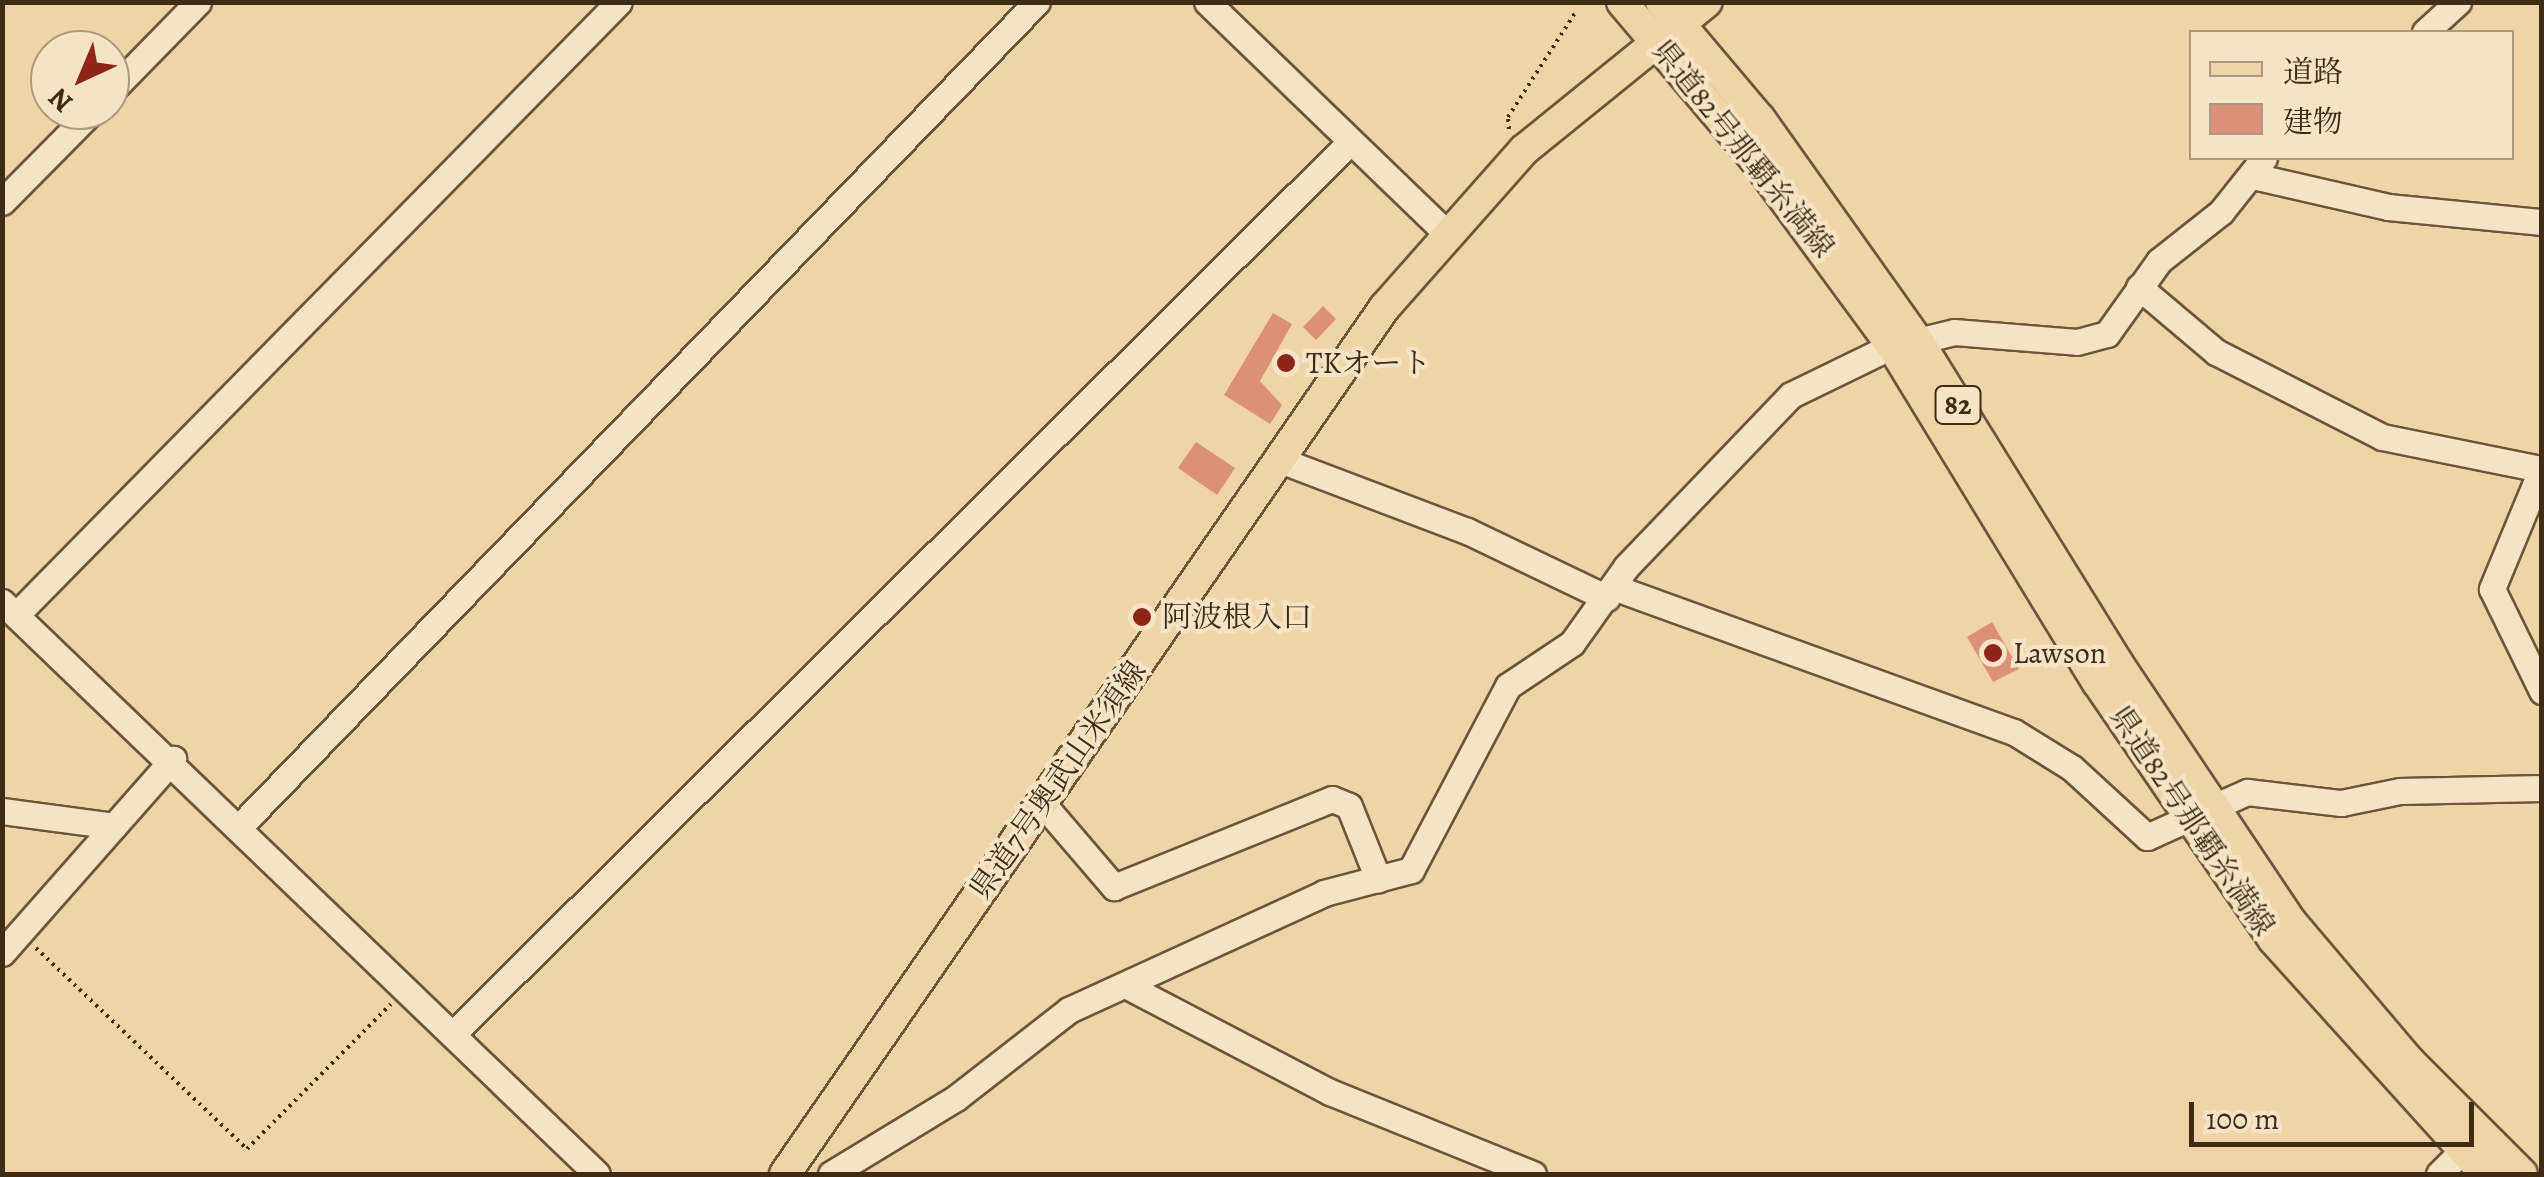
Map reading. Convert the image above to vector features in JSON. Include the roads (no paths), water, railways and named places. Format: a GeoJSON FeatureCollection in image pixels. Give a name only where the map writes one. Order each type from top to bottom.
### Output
{"type":"FeatureCollection","features":[{"type":"Feature","properties":{"kind":"main road","name":"県道82号那覇糸満線"},"geometry":{"type":"LineString","coordinates":[[1622,2],[1666,21],[1905,343],[2200,814],[2470,1142],[2485,1174]]}},
{"type":"Feature","properties":{"kind":"main road","name":"県道7号奥武山米須線"},"geometry":{"type":"LineString","coordinates":[[785,1174],[1280,460],[1445,232],[1524,150],[1666,21],[1707,2]]}},
{"type":"Feature","properties":{"kind":"main road","name":"県道82号那覇糸満線"},"geometry":{"type":"LineString","coordinates":[[2470,1142],[2522,1174]]}},
{"type":"Feature","properties":{"kind":"street"},"geometry":{"type":"LineString","coordinates":[[130,72],[198,2]]}},
{"type":"Feature","properties":{"kind":"street"},"geometry":{"type":"LineString","coordinates":[[597,1174],[242,825],[10,608],[619,2]]}},
{"type":"Feature","properties":{"kind":"street"},"geometry":{"type":"LineString","coordinates":[[242,825],[1037,2]]}},
{"type":"Feature","properties":{"kind":"street"},"geometry":{"type":"LineString","coordinates":[[1207,2],[1445,232]]}},
{"type":"Feature","properties":{"kind":"street"},"geometry":{"type":"LineString","coordinates":[[2427,30],[2458,2]]}},
{"type":"Feature","properties":{"kind":"street"},"geometry":{"type":"LineString","coordinates":[[2,202],[73,130]]}},
{"type":"Feature","properties":{"kind":"street"},"geometry":{"type":"LineString","coordinates":[[453,1034],[1349,143]]}},
{"type":"Feature","properties":{"kind":"street"},"geometry":{"type":"LineString","coordinates":[[831,1174],[956,1098],[1069,1010],[1128,987],[1324,892],[1411,870],[1422,858],[1508,686],[1572,643],[1610,592],[1791,395],[1905,343],[1954,332],[2092,341],[2122,321],[2139,288],[2258,167],[2388,207],[2542,222]]}},
{"type":"Feature","properties":{"kind":"street"},"geometry":{"type":"LineString","coordinates":[[2139,288],[2216,352],[2382,437],[2541,469],[2492,588],[2542,691]]}},
{"type":"Feature","properties":{"kind":"street"},"geometry":{"type":"LineString","coordinates":[[1280,460],[1467,531],[1610,592],[2014,732],[2072,768],[2137,834],[2159,836],[2247,792],[2341,804],[2400,791],[2540,783]]}},
{"type":"Feature","properties":{"kind":"street"},"geometry":{"type":"LineString","coordinates":[[2,953],[22,935],[173,759]]}},
{"type":"Feature","properties":{"kind":"street"},"geometry":{"type":"LineString","coordinates":[[1042,802],[1114,888],[1332,798],[1348,806],[1378,879]]}},
{"type":"Feature","properties":{"kind":"street"},"geometry":{"type":"LineString","coordinates":[[2,812],[114,826]]}},
{"type":"Feature","properties":{"kind":"street"},"geometry":{"type":"LineString","coordinates":[[1128,987],[1330,1092],[1533,1174]]}},
{"type":"Feature","properties":{"kind":"street"},"geometry":{"type":"LineString","coordinates":[[2438,1174],[2470,1142]]}},
{"type":"Feature","properties":{"kind":"place","name":"TKオート"},"geometry":{"type":"Point","coordinates":[1286,363]}},
{"type":"Feature","properties":{"kind":"place","name":"阿波根入口"},"geometry":{"type":"Point","coordinates":[1142,617]}},
{"type":"Feature","properties":{"kind":"place","name":"Lawson"},"geometry":{"type":"Point","coordinates":[1993,653]}}]}
